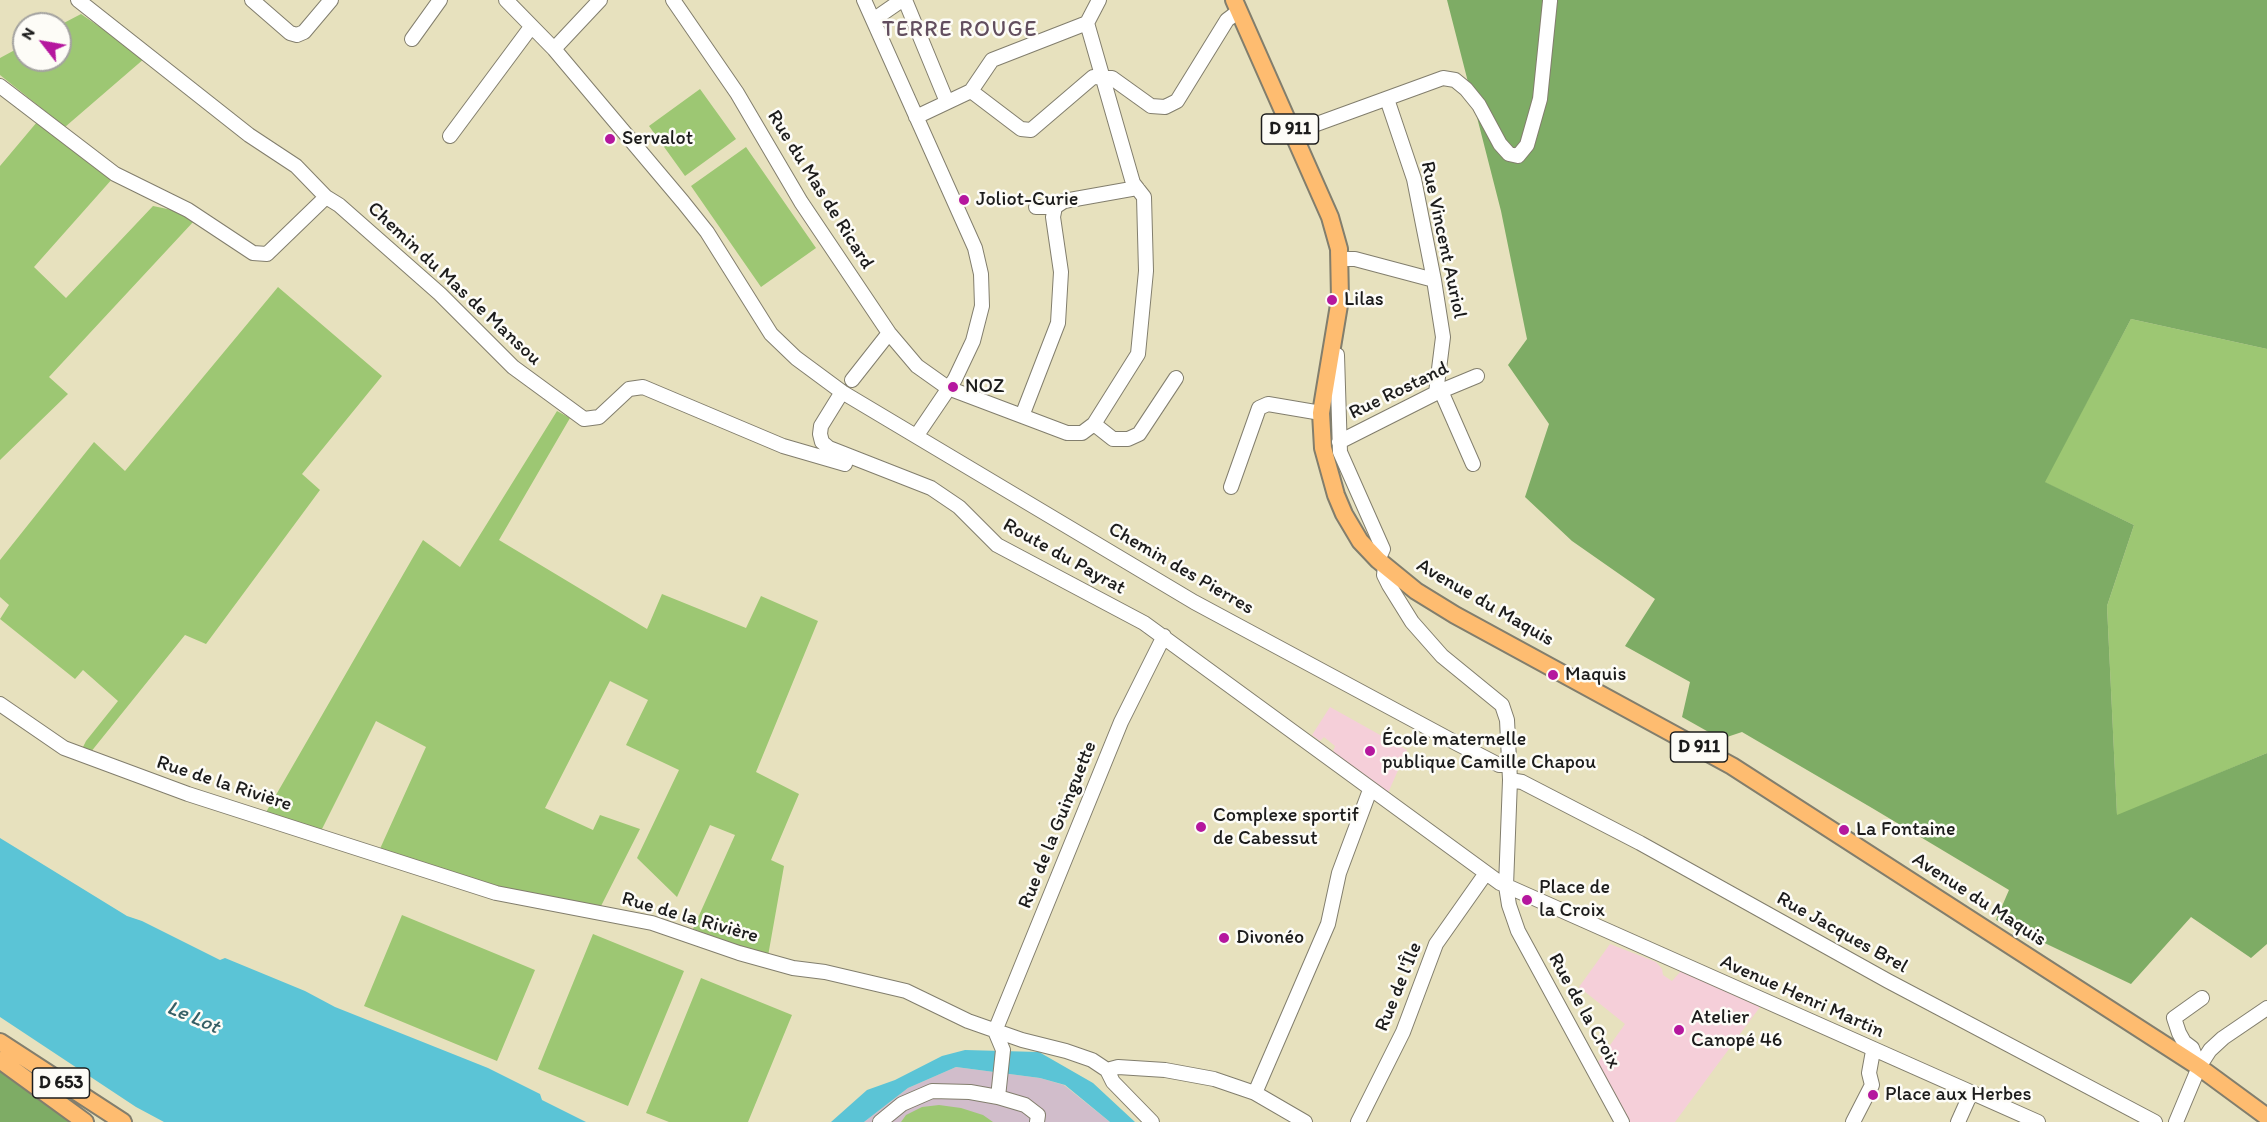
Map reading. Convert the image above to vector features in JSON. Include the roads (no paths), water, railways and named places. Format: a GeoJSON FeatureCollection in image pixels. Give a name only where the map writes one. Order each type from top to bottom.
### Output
{"type":"FeatureCollection","features":[{"type":"Feature","properties":{"kind":"main road","name":"D 911"},"geometry":{"type":"LineString","coordinates":[[1237,6],[1330,217],[1340,259]]}},
{"type":"Feature","properties":{"kind":"main road","name":"Avenue du Maquis"},"geometry":{"type":"LineString","coordinates":[[1340,259],[1340,299],[1322,413],[1323,448],[1336,495],[1360,541],[1381,564],[1416,591],[1455,615],[1732,765],[2199,1067],[2267,1117]]}},
{"type":"Feature","properties":{"kind":"main road","name":"D 653"},"geometry":{"type":"LineString","coordinates":[[0,1042],[123,1122]]}},
{"type":"Feature","properties":{"kind":"main road"},"geometry":{"type":"LineString","coordinates":[[0,1060],[85,1122]]}},
{"type":"Feature","properties":{"kind":"street","name":"Chemin du Mas de Mansou"},"geometry":{"type":"LineString","coordinates":[[78,0],[249,135],[296,166],[326,197],[339,205],[419,275],[513,367],[584,419],[599,417],[629,389],[643,387],[783,446],[819,455],[943,497]]}},
{"type":"Feature","properties":{"kind":"street"},"geometry":{"type":"LineString","coordinates":[[252,0],[290,33],[297,35],[304,32],[331,0]]}},
{"type":"Feature","properties":{"kind":"street"},"geometry":{"type":"LineString","coordinates":[[412,39],[440,0]]}},
{"type":"Feature","properties":{"kind":"street"},"geometry":{"type":"LineString","coordinates":[[506,0],[554,49],[707,232],[771,334],[838,396]]}},
{"type":"Feature","properties":{"kind":"street"},"geometry":{"type":"LineString","coordinates":[[554,49],[600,0]]}},
{"type":"Feature","properties":{"kind":"street","name":"Rue du Mas de Ricard"},"geometry":{"type":"LineString","coordinates":[[673,0],[737,93],[801,202],[889,333],[917,366],[948,388],[1067,433],[1082,433],[1094,424]]}},
{"type":"Feature","properties":{"kind":"street"},"geometry":{"type":"LineString","coordinates":[[864,0],[975,248],[981,274],[982,306],[973,341],[948,388],[917,435]]}},
{"type":"Feature","properties":{"kind":"street"},"geometry":{"type":"LineString","coordinates":[[873,20],[904,0],[947,102]]}},
{"type":"Feature","properties":{"kind":"street"},"geometry":{"type":"LineString","coordinates":[[916,117],[971,91],[992,60],[1087,23],[1100,0]]}},
{"type":"Feature","properties":{"kind":"street"},"geometry":{"type":"LineString","coordinates":[[1292,133],[1443,78],[1455,80],[1479,105],[1500,144],[1509,154],[1518,156],[1527,145],[1540,99],[1550,1]]}},
{"type":"Feature","properties":{"kind":"street"},"geometry":{"type":"LineString","coordinates":[[971,91],[1021,129],[1032,130],[1093,77],[1112,78],[1151,106],[1165,107],[1177,101],[1237,6]]}},
{"type":"Feature","properties":{"kind":"street"},"geometry":{"type":"LineString","coordinates":[[1087,23],[1133,183],[1144,197],[1146,271],[1138,354],[1094,424],[1113,439],[1128,439],[1139,434],[1176,378]]}},
{"type":"Feature","properties":{"kind":"street"},"geometry":{"type":"LineString","coordinates":[[450,136],[531,27]]}},
{"type":"Feature","properties":{"kind":"street"},"geometry":{"type":"LineString","coordinates":[[0,86],[115,174],[188,210],[253,254],[267,254],[326,197]]}},
{"type":"Feature","properties":{"kind":"street","name":"Rue Vincent Auriol"},"geometry":{"type":"LineString","coordinates":[[1387,99],[1414,179],[1434,280],[1443,337],[1439,392]]}},
{"type":"Feature","properties":{"kind":"street"},"geometry":{"type":"LineString","coordinates":[[1036,207],[1055,207],[1064,201],[1137,188]]}},
{"type":"Feature","properties":{"kind":"street"},"geometry":{"type":"LineString","coordinates":[[1022,416],[1058,324],[1061,272],[1053,217],[1055,207]]}},
{"type":"Feature","properties":{"kind":"street"},"geometry":{"type":"LineString","coordinates":[[1340,259],[1354,259],[1434,280]]}},
{"type":"Feature","properties":{"kind":"street"},"geometry":{"type":"LineString","coordinates":[[852,380],[889,333]]}},
{"type":"Feature","properties":{"kind":"street"},"geometry":{"type":"LineString","coordinates":[[1331,354],[1337,355],[1340,453],[1359,501],[1383,549],[1381,564],[1384,575],[1412,622],[1442,656],[1502,705],[1507,720],[1510,780],[1506,886]]}},
{"type":"Feature","properties":{"kind":"street","name":"Rue Rostand"},"geometry":{"type":"LineString","coordinates":[[1339,442],[1439,392],[1477,376]]}},
{"type":"Feature","properties":{"kind":"street"},"geometry":{"type":"LineString","coordinates":[[1439,392],[1473,464]]}},
{"type":"Feature","properties":{"kind":"street","name":"Route du Payrat"},"geometry":{"type":"LineString","coordinates":[[838,396],[821,426],[822,442],[829,448],[931,488],[959,507],[997,545],[1083,588],[1164,636],[1287,725],[1370,790],[1486,873]]}},
{"type":"Feature","properties":{"kind":"street","name":"Chemin des Pierres"},"geometry":{"type":"LineString","coordinates":[[838,396],[917,435],[1194,602],[1465,748],[1498,765],[1508,765]]}},
{"type":"Feature","properties":{"kind":"street"},"geometry":{"type":"LineString","coordinates":[[1231,487],[1258,408],[1268,404],[1322,413]]}},
{"type":"Feature","properties":{"kind":"street","name":"Rue de la Guinguette"},"geometry":{"type":"LineString","coordinates":[[995,1031],[1121,722],[1164,636]]}},
{"type":"Feature","properties":{"kind":"street","name":"Rue de la Rivière"},"geometry":{"type":"LineString","coordinates":[[0,704],[64,748],[188,794],[496,893],[652,922],[739,953],[793,968],[825,972],[906,991],[968,1021],[1092,1060],[1107,1070]]}},
{"type":"Feature","properties":{"kind":"street","name":"Rue Jacques Brel"},"geometry":{"type":"LineString","coordinates":[[1510,780],[1522,782],[1640,843],[1869,971],[2155,1122]]}},
{"type":"Feature","properties":{"kind":"street"},"geometry":{"type":"LineString","coordinates":[[1255,1093],[1328,924],[1339,873],[1370,790]]}},
{"type":"Feature","properties":{"kind":"street"},"geometry":{"type":"LineString","coordinates":[[1486,873],[1506,886]]}},
{"type":"Feature","properties":{"kind":"street","name":"Rue de l'Île"},"geometry":{"type":"LineString","coordinates":[[1358,1122],[1385,1072],[1418,996],[1436,944],[1486,873]]}},
{"type":"Feature","properties":{"kind":"street","name":"Avenue Henri Martin"},"geometry":{"type":"LineString","coordinates":[[1506,886],[1873,1051],[2038,1122]]}},
{"type":"Feature","properties":{"kind":"street","name":"Rue de la Croix"},"geometry":{"type":"LineString","coordinates":[[1506,886],[1513,918],[1622,1122]]}},
{"type":"Feature","properties":{"kind":"street"},"geometry":{"type":"LineString","coordinates":[[2199,1067],[2192,1048],[2184,1042],[2179,1033],[2175,1017],[2202,998]]}},
{"type":"Feature","properties":{"kind":"street"},"geometry":{"type":"LineString","coordinates":[[2176,1122],[2199,1067],[2210,1050],[2223,1038],[2267,1008]]}},
{"type":"Feature","properties":{"kind":"street"},"geometry":{"type":"LineString","coordinates":[[995,1031],[1003,1050],[998,1097]]}},
{"type":"Feature","properties":{"kind":"street"},"geometry":{"type":"LineString","coordinates":[[1855,1117],[1872,1085],[1869,1073],[1873,1051]]}},
{"type":"Feature","properties":{"kind":"street"},"geometry":{"type":"LineString","coordinates":[[1152,1122],[1113,1082],[1107,1070],[1118,1067],[1165,1070],[1214,1080],[1255,1093],[1305,1122]]}},
{"type":"Feature","properties":{"kind":"street"},"geometry":{"type":"LineString","coordinates":[[880,1122],[902,1104],[932,1091],[970,1092],[998,1097],[1025,1105],[1038,1115],[1037,1122]]}},
{"type":"Feature","properties":{"kind":"street"},"geometry":{"type":"LineString","coordinates":[[1958,1122],[1971,1093]]}},
{"type":"Feature","properties":{"kind":"water","name":"Le Lot"},"geometry":{"type":"Polygon","coordinates":[[[0,838],[127,916],[142,921],[220,960],[225,958],[305,991],[335,1007],[488,1068],[540,1094],[542,1100],[586,1122],[164,1122],[136,1107],[0,1017],[0,838]]]}},
{"type":"Feature","properties":{"kind":"water"},"geometry":{"type":"Polygon","coordinates":[[[965,1050],[1039,1052],[1093,1083],[1135,1122],[1110,1122],[1065,1085],[1040,1078],[956,1067],[908,1088],[864,1122],[831,1122],[867,1090],[895,1080],[942,1056],[965,1050]]]}},
{"type":"Feature","properties":{"kind":"place","name":"Servalot"},"geometry":{"type":"Point","coordinates":[610,139]}},
{"type":"Feature","properties":{"kind":"place","name":"Joliot-Curie"},"geometry":{"type":"Point","coordinates":[964,200]}},
{"type":"Feature","properties":{"kind":"place","name":"Lilas"},"geometry":{"type":"Point","coordinates":[1332,300]}},
{"type":"Feature","properties":{"kind":"place","name":"NOZ"},"geometry":{"type":"Point","coordinates":[953,387]}},
{"type":"Feature","properties":{"kind":"place","name":"Maquis"},"geometry":{"type":"Point","coordinates":[1553,675]}},
{"type":"Feature","properties":{"kind":"place","name":"École maternelle publique Camille Chapou"},"geometry":{"type":"Point","coordinates":[1370,751]}},
{"type":"Feature","properties":{"kind":"place","name":"Complexe sportif de Cabessut"},"geometry":{"type":"Point","coordinates":[1201,827]}},
{"type":"Feature","properties":{"kind":"place","name":"La Fontaine"},"geometry":{"type":"Point","coordinates":[1844,830]}},
{"type":"Feature","properties":{"kind":"place","name":"Place de la Croix"},"geometry":{"type":"Point","coordinates":[1527,900]}},
{"type":"Feature","properties":{"kind":"place","name":"Divonéo"},"geometry":{"type":"Point","coordinates":[1224,938]}},
{"type":"Feature","properties":{"kind":"place","name":"Atelier Canopé 46"},"geometry":{"type":"Point","coordinates":[1679,1030]}},
{"type":"Feature","properties":{"kind":"place","name":"Place aux Herbes"},"geometry":{"type":"Point","coordinates":[1873,1095]}},
{"type":"Feature","properties":{"kind":"district","name":"TERRE ROUGE"},"geometry":{"type":"Point","coordinates":[960,30]}}]}
